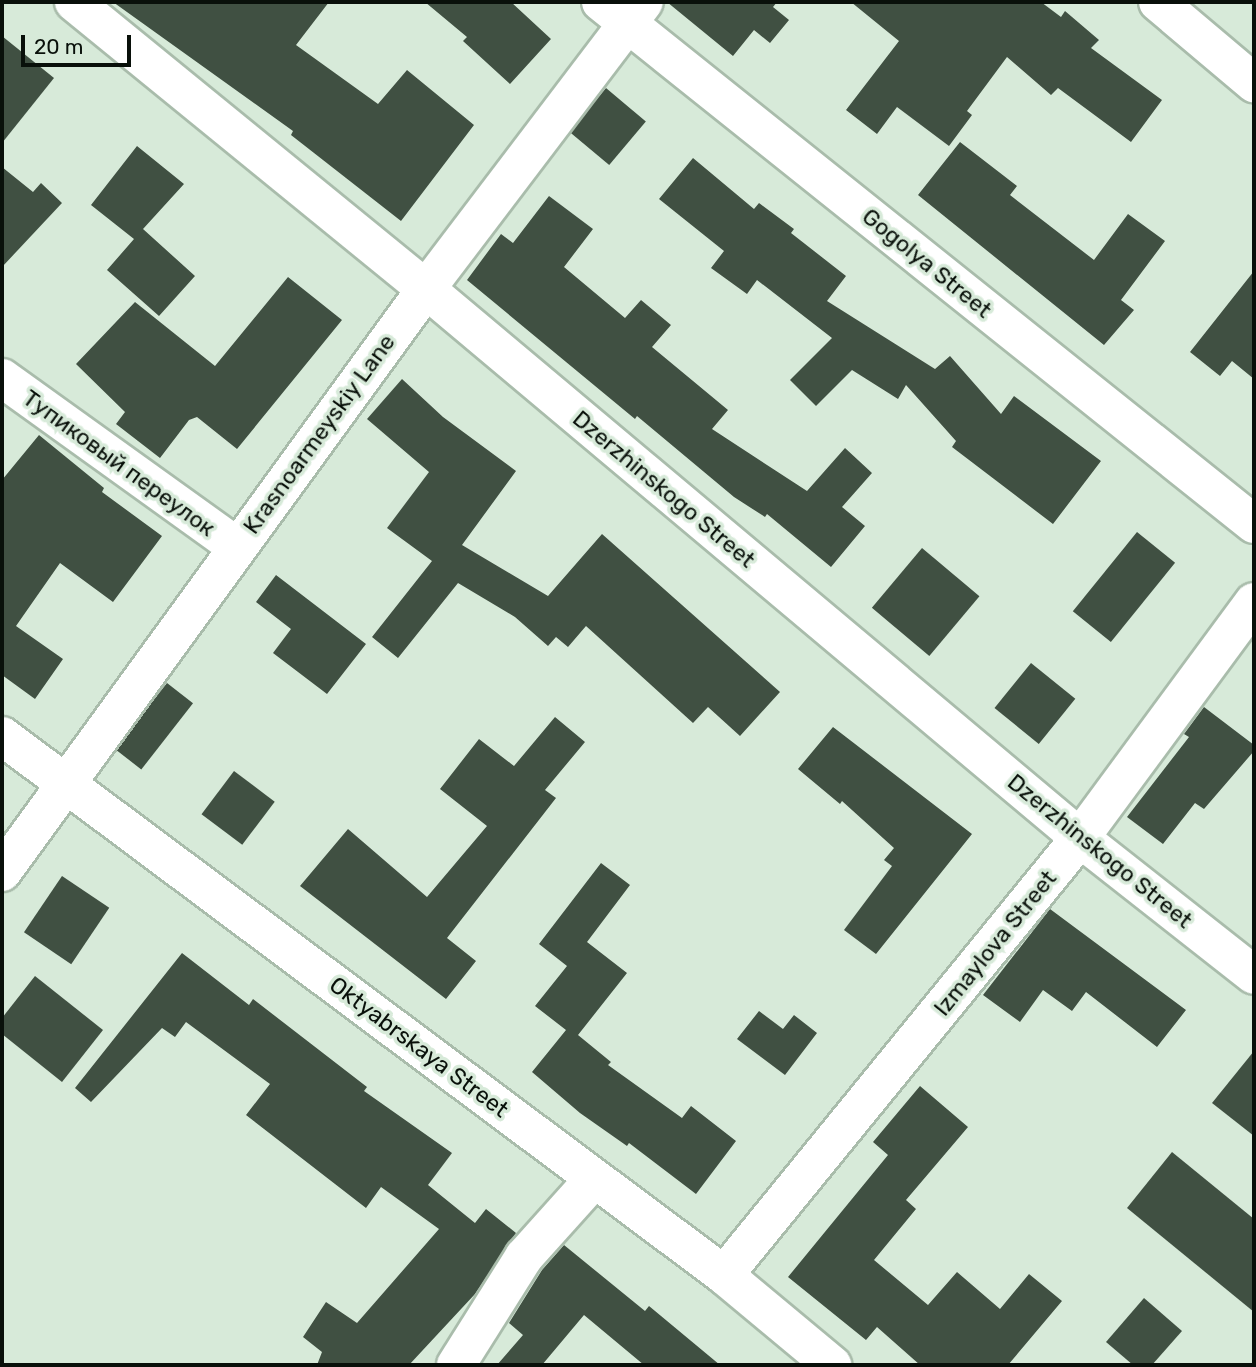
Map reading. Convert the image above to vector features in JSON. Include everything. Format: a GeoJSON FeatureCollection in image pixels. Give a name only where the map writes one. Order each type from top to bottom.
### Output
{"type":"FeatureCollection","features":[{"type":"Feature","properties":{"kind":"street","name":"Dzerzhinskogo Street"},"geometry":{"type":"LineString","coordinates":[[74,2],[426,289],[1080,838],[1254,975]]}},
{"type":"Feature","properties":{"kind":"street"},"geometry":{"type":"LineString","coordinates":[[1157,2],[1254,83]]}},
{"type":"Feature","properties":{"kind":"street","name":"Krasnoarmeyskiy Lane"},"geometry":{"type":"LineString","coordinates":[[2,872],[426,289],[624,9]]}},
{"type":"Feature","properties":{"kind":"street","name":"Gogolya Street"},"geometry":{"type":"LineString","coordinates":[[624,9],[1254,524]]}},
{"type":"Feature","properties":{"kind":"street","name":"Тупиковый переулок"},"geometry":{"type":"LineString","coordinates":[[2,378],[237,547]]}},
{"type":"Feature","properties":{"kind":"street","name":"Izmaylova Street"},"geometry":{"type":"LineString","coordinates":[[724,1275],[1080,838],[1254,602]]}},
{"type":"Feature","properties":{"kind":"street","name":"Oktyabrskaya Street"},"geometry":{"type":"LineString","coordinates":[[2,736],[724,1275],[832,1365]]}},
{"type":"Feature","properties":{"kind":"street"},"geometry":{"type":"LineString","coordinates":[[456,1365],[524,1257],[594,1179]]}},
{"type":"Feature","properties":{"kind":"building"},"geometry":{"type":"Polygon","coordinates":[[[113,2],[329,2],[296,45],[378,104],[407,70],[474,125],[401,221],[291,135],[293,131],[113,2]]]}},
{"type":"Feature","properties":{"kind":"building"},"geometry":{"type":"Polygon","coordinates":[[[425,2],[511,2],[551,39],[510,84],[463,41],[467,37],[425,2]]]}},
{"type":"Feature","properties":{"kind":"building"},"geometry":{"type":"Polygon","coordinates":[[[667,2],[777,2],[773,7],[789,20],[770,43],[754,30],[733,56],[667,2]]]}},
{"type":"Feature","properties":{"kind":"building"},"geometry":{"type":"Polygon","coordinates":[[[851,2],[1041,2],[1061,17],[1065,11],[1099,40],[1091,48],[1162,100],[1131,142],[1058,88],[1051,95],[1007,57],[967,111],[972,115],[949,146],[897,107],[877,134],[846,110],[899,41],[851,2]]]}},
{"type":"Feature","properties":{"kind":"building"},"geometry":{"type":"Polygon","coordinates":[[[2,36],[54,78],[2,143],[2,36]]]}},
{"type":"Feature","properties":{"kind":"building"},"geometry":{"type":"Polygon","coordinates":[[[606,88],[646,121],[609,165],[569,132],[606,88]]]}},
{"type":"Feature","properties":{"kind":"building"},"geometry":{"type":"Polygon","coordinates":[[[960,142],[1017,186],[1010,195],[1094,260],[1128,214],[1165,241],[1121,300],[1134,310],[1104,345],[918,195],[960,142]]]}},
{"type":"Feature","properties":{"kind":"building"},"geometry":{"type":"Polygon","coordinates":[[[137,146],[184,184],[143,229],[195,276],[159,316],[107,270],[134,239],[91,205],[137,146]]]}},
{"type":"Feature","properties":{"kind":"building"},"geometry":{"type":"Polygon","coordinates":[[[693,158],[754,209],[759,203],[794,229],[791,233],[846,276],[827,301],[935,369],[950,356],[1001,414],[1014,396],[1101,461],[1053,524],[952,447],[956,441],[906,385],[898,399],[852,370],[816,406],[790,380],[832,338],[757,280],[747,294],[711,268],[724,251],[659,199],[693,158]]]}},
{"type":"Feature","properties":{"kind":"building"},"geometry":{"type":"Polygon","coordinates":[[[2,167],[33,192],[41,183],[62,203],[2,267],[2,167]]]}},
{"type":"Feature","properties":{"kind":"building"},"geometry":{"type":"Polygon","coordinates":[[[549,196],[593,229],[564,267],[625,318],[641,300],[671,325],[652,347],[728,410],[712,429],[807,491],[845,448],[872,473],[842,507],[865,526],[831,567],[767,514],[765,517],[734,497],[637,416],[635,419],[467,280],[501,234],[513,243],[549,196]]]}},
{"type":"Feature","properties":{"kind":"building"},"geometry":{"type":"Polygon","coordinates":[[[1254,271],[1254,379],[1232,361],[1220,376],[1190,352],[1254,271]]]}},
{"type":"Feature","properties":{"kind":"building"},"geometry":{"type":"Polygon","coordinates":[[[288,277],[342,320],[237,449],[197,417],[189,420],[160,458],[116,424],[125,412],[76,364],[135,302],[215,366],[288,277]]]}},
{"type":"Feature","properties":{"kind":"building"},"geometry":{"type":"Polygon","coordinates":[[[402,379],[443,417],[516,471],[462,545],[548,596],[602,534],[780,692],[740,736],[708,707],[693,723],[586,626],[568,647],[556,637],[548,646],[515,617],[458,583],[398,658],[372,637],[432,561],[387,528],[429,472],[367,419],[402,379]]]}},
{"type":"Feature","properties":{"kind":"building"},"geometry":{"type":"Polygon","coordinates":[[[39,435],[104,488],[102,492],[162,536],[113,602],[60,563],[16,626],[63,659],[35,699],[2,675],[2,480],[39,435]]]}},
{"type":"Feature","properties":{"kind":"building"},"geometry":{"type":"Polygon","coordinates":[[[1137,532],[1175,563],[1111,642],[1073,611],[1137,532]]]}},
{"type":"Feature","properties":{"kind":"building"},"geometry":{"type":"Polygon","coordinates":[[[922,548],[979,596],[929,656],[872,608],[922,548]]]}},
{"type":"Feature","properties":{"kind":"building"},"geometry":{"type":"Polygon","coordinates":[[[276,575],[366,644],[327,694],[273,653],[291,629],[256,602],[276,575]]]}},
{"type":"Feature","properties":{"kind":"building"},"geometry":{"type":"Polygon","coordinates":[[[1031,663],[1075,699],[1039,744],[994,708],[1031,663]]]}},
{"type":"Feature","properties":{"kind":"building"},"geometry":{"type":"Polygon","coordinates":[[[167,683],[193,703],[141,770],[115,749],[167,683]]]}},
{"type":"Feature","properties":{"kind":"building"},"geometry":{"type":"Polygon","coordinates":[[[1204,707],[1254,745],[1254,751],[1204,809],[1195,803],[1163,844],[1127,817],[1189,737],[1184,734],[1204,707]]]}},
{"type":"Feature","properties":{"kind":"building"},"geometry":{"type":"Polygon","coordinates":[[[555,717],[585,742],[545,790],[556,798],[447,938],[476,961],[446,999],[300,886],[348,829],[427,897],[487,826],[440,789],[479,739],[514,766],[555,717]]]}},
{"type":"Feature","properties":{"kind":"building"},"geometry":{"type":"Polygon","coordinates":[[[833,727],[972,834],[876,954],[844,930],[892,866],[884,860],[894,848],[842,801],[840,804],[798,769],[833,727]]]}},
{"type":"Feature","properties":{"kind":"building"},"geometry":{"type":"Polygon","coordinates":[[[234,771],[275,802],[242,845],[202,814],[234,771]]]}},
{"type":"Feature","properties":{"kind":"building"},"geometry":{"type":"Polygon","coordinates":[[[601,863],[630,885],[587,942],[627,973],[578,1035],[611,1062],[608,1065],[682,1118],[691,1106],[736,1141],[696,1194],[629,1143],[627,1146],[580,1113],[532,1072],[566,1030],[535,1006],[567,966],[539,944],[601,863]]]}},
{"type":"Feature","properties":{"kind":"building"},"geometry":{"type":"Polygon","coordinates":[[[62,876],[109,908],[71,964],[24,932],[62,876]]]}},
{"type":"Feature","properties":{"kind":"building"},"geometry":{"type":"Polygon","coordinates":[[[1050,909],[1186,1010],[1157,1047],[1086,992],[1072,1011],[1043,990],[1020,1022],[983,995],[1050,909]]]}},
{"type":"Feature","properties":{"kind":"building"},"geometry":{"type":"Polygon","coordinates":[[[182,953],[249,1005],[253,999],[367,1087],[364,1091],[452,1153],[428,1185],[475,1223],[486,1209],[516,1233],[475,1294],[409,1365],[317,1365],[322,1352],[303,1337],[326,1302],[357,1323],[439,1229],[381,1187],[366,1208],[246,1115],[270,1084],[186,1022],[175,1037],[162,1028],[91,1102],[75,1088],[182,953]]]}},
{"type":"Feature","properties":{"kind":"building"},"geometry":{"type":"Polygon","coordinates":[[[35,976],[103,1030],[62,1082],[2,1034],[2,1018],[35,976]]]}},
{"type":"Feature","properties":{"kind":"building"},"geometry":{"type":"Polygon","coordinates":[[[759,1011],[783,1029],[794,1015],[817,1033],[785,1075],[737,1039],[759,1011]]]}},
{"type":"Feature","properties":{"kind":"building"},"geometry":{"type":"Polygon","coordinates":[[[1254,1051],[1254,1136],[1212,1103],[1254,1051]]]}},
{"type":"Feature","properties":{"kind":"building"},"geometry":{"type":"Polygon","coordinates":[[[920,1086],[968,1127],[906,1200],[916,1209],[874,1260],[928,1305],[957,1272],[1000,1309],[1029,1274],[1062,1301],[1008,1365],[920,1365],[877,1327],[866,1340],[788,1277],[888,1155],[873,1142],[920,1086]]]}},
{"type":"Feature","properties":{"kind":"building"},"geometry":{"type":"Polygon","coordinates":[[[1172,1152],[1254,1219],[1254,1312],[1127,1208],[1172,1152]]]}},
{"type":"Feature","properties":{"kind":"building"},"geometry":{"type":"Polygon","coordinates":[[[564,1245],[645,1311],[649,1306],[720,1365],[644,1365],[584,1315],[542,1365],[497,1365],[523,1335],[509,1323],[542,1270],[564,1245]]]}},
{"type":"Feature","properties":{"kind":"building"},"geometry":{"type":"Polygon","coordinates":[[[1144,1298],[1182,1331],[1152,1365],[1133,1365],[1106,1342],[1144,1298]]]}}]}
